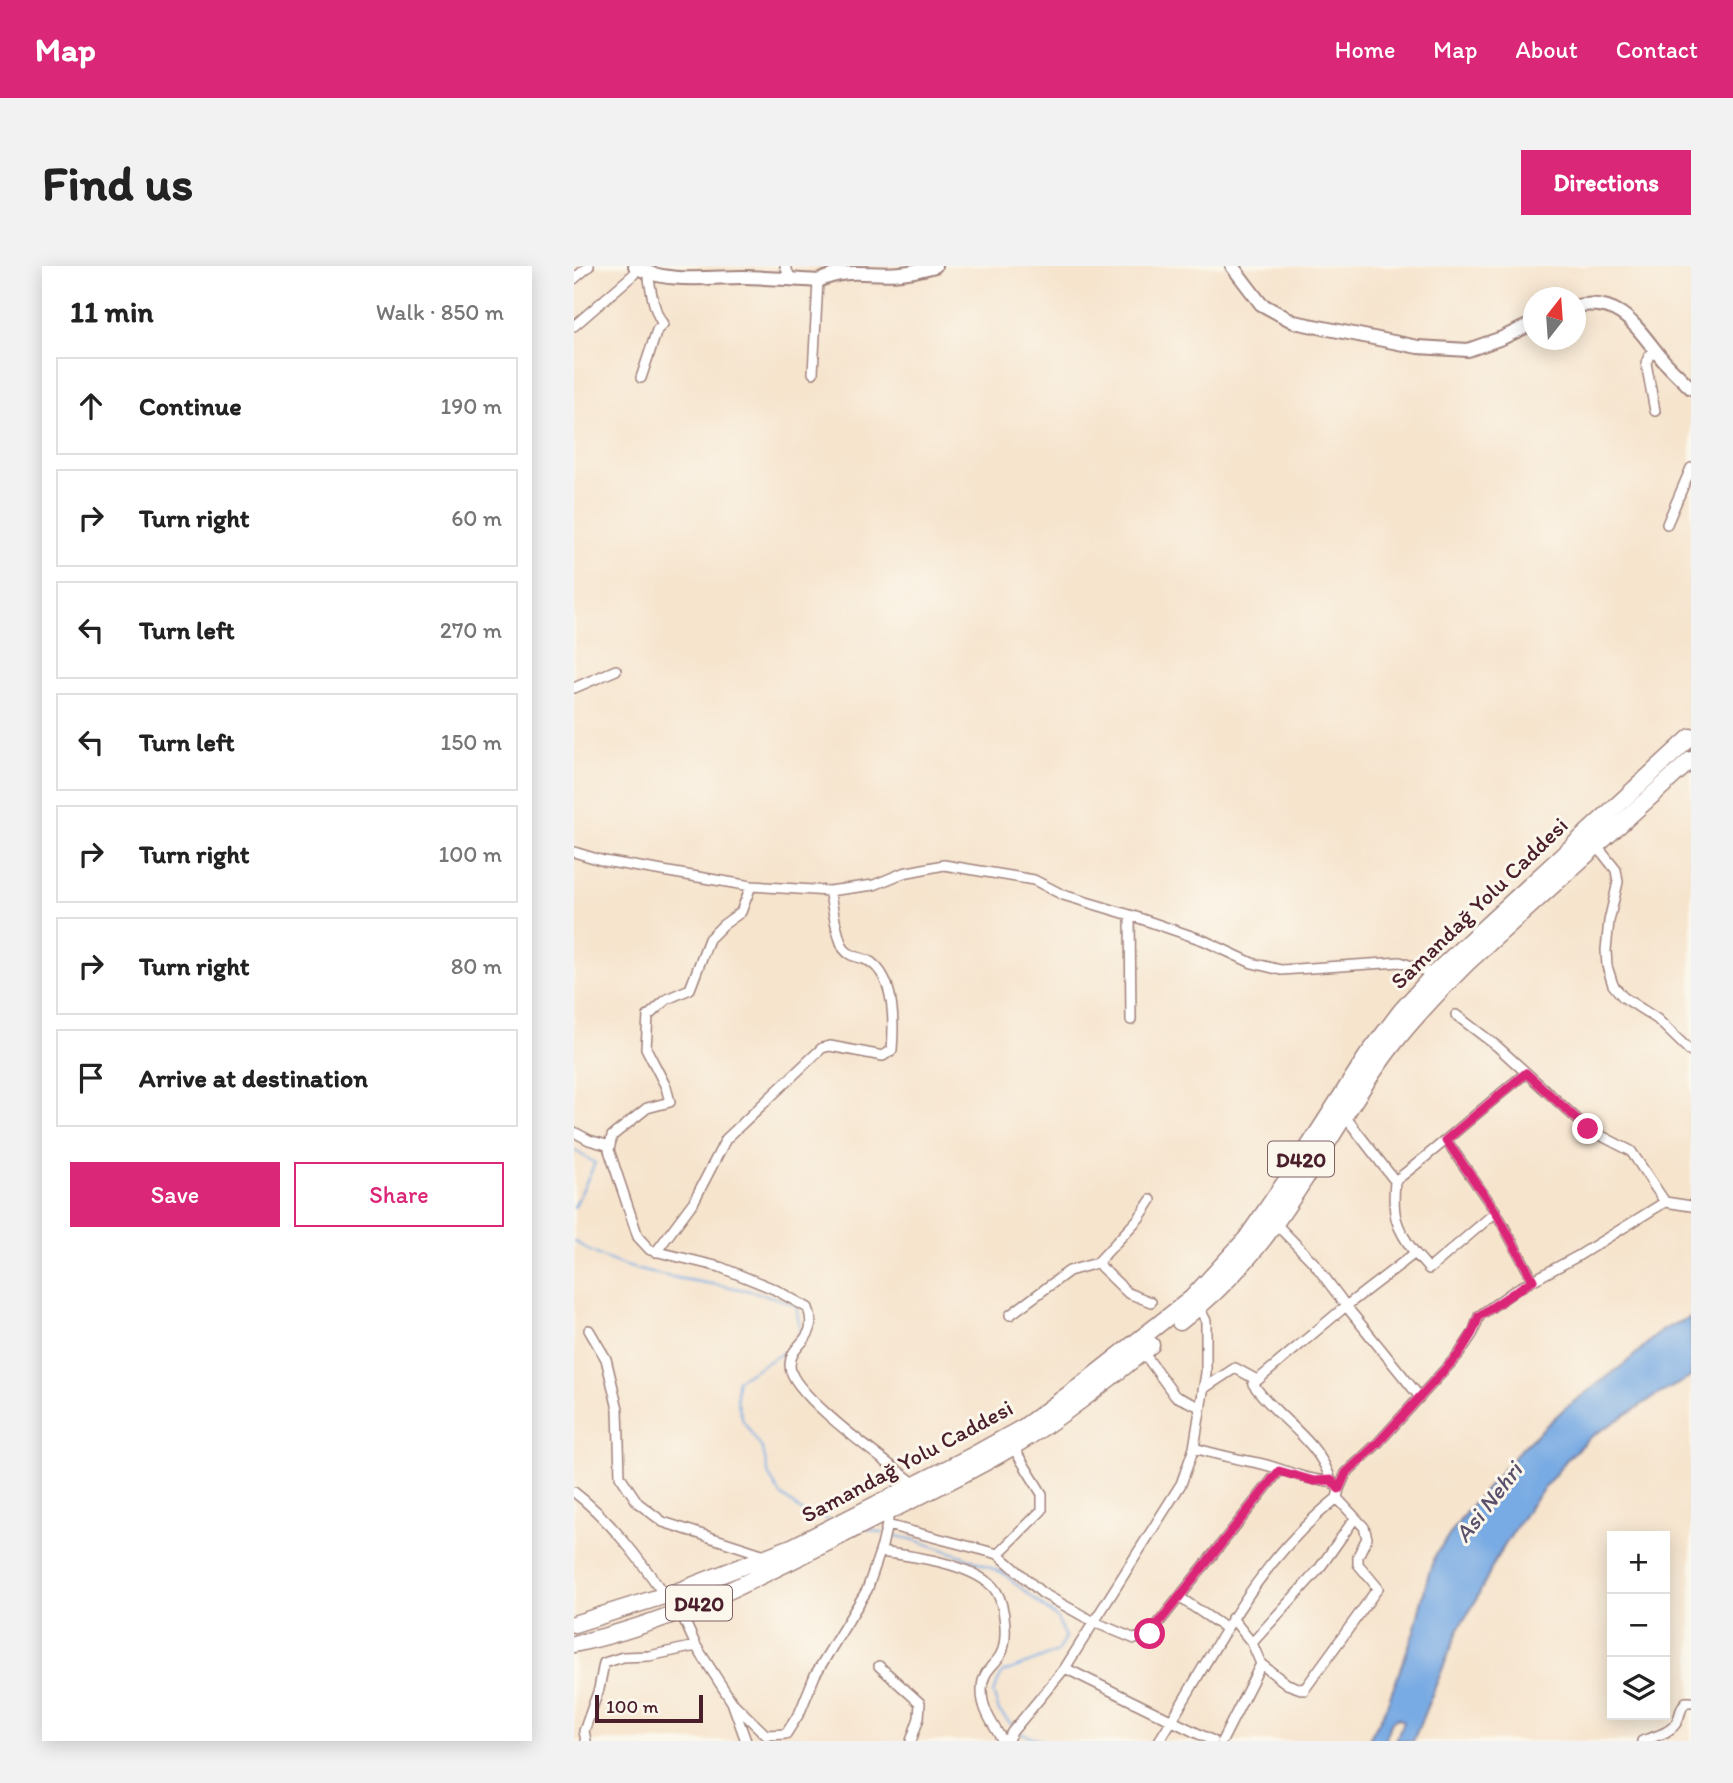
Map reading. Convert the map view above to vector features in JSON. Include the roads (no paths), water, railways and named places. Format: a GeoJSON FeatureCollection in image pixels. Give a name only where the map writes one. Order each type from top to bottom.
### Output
{"type":"FeatureCollection","features":[{"type":"Feature","properties":{"kind":"highway","name":"Samandağ Yolu Caddesi"},"geometry":{"type":"LineString","coordinates":[[574,1624],[665,1596],[864,1517],[888,1521],[1013,1447],[1091,1395],[1143,1352],[1196,1302],[1246,1239],[1367,1056],[1401,1011],[1434,974],[1691,737]]}},
{"type":"Feature","properties":{"kind":"highway","name":"Samandağ Yolu Caddesi"},"geometry":{"type":"LineString","coordinates":[[574,1644],[680,1611],[758,1578],[817,1548],[915,1484],[1024,1427],[1230,1276],[1275,1223],[1388,1050],[1433,998],[1466,963],[1691,760]]}},
{"type":"Feature","properties":{"kind":"street"},"geometry":{"type":"LineString","coordinates":[[574,279],[589,266]]}},
{"type":"Feature","properties":{"kind":"street"},"geometry":{"type":"LineString","coordinates":[[785,266],[791,279]]}},
{"type":"Feature","properties":{"kind":"street"},"geometry":{"type":"LineString","coordinates":[[574,326],[640,269],[692,278],[818,281],[827,275],[856,269],[899,274],[935,266]]}},
{"type":"Feature","properties":{"kind":"street"},"geometry":{"type":"LineString","coordinates":[[1232,266],[1261,304],[1294,322],[1418,347],[1468,349],[1523,328]]}},
{"type":"Feature","properties":{"kind":"street"},"geometry":{"type":"LineString","coordinates":[[640,269],[663,324],[657,330],[641,378]]}},
{"type":"Feature","properties":{"kind":"street"},"geometry":{"type":"LineString","coordinates":[[813,373],[818,281]]}},
{"type":"Feature","properties":{"kind":"street"},"geometry":{"type":"LineString","coordinates":[[1586,304],[1611,306],[1632,320],[1655,350],[1691,388]]}},
{"type":"Feature","properties":{"kind":"street"},"geometry":{"type":"LineString","coordinates":[[1654,411],[1646,363],[1648,356],[1655,350]]}},
{"type":"Feature","properties":{"kind":"street"},"geometry":{"type":"LineString","coordinates":[[1667,524],[1691,468]]}},
{"type":"Feature","properties":{"kind":"street"},"geometry":{"type":"LineString","coordinates":[[574,688],[616,670]]}},
{"type":"Feature","properties":{"kind":"street"},"geometry":{"type":"LineString","coordinates":[[1596,845],[1616,870],[1618,882],[1606,950],[1607,966],[1613,985],[1623,997],[1657,1019],[1691,1052]]}},
{"type":"Feature","properties":{"kind":"street"},"geometry":{"type":"LineString","coordinates":[[574,852],[604,861],[751,886],[829,891],[874,885],[903,873],[944,865],[1034,880],[1063,895],[1203,940],[1252,963],[1281,970],[1400,962],[1434,974]]}},
{"type":"Feature","properties":{"kind":"street"},"geometry":{"type":"LineString","coordinates":[[751,886],[741,912],[709,939],[690,989],[667,999],[648,1016],[646,1048],[666,1087],[670,1102],[646,1108],[612,1136],[609,1150],[638,1237],[650,1250],[720,1267],[808,1308],[813,1321],[807,1338],[793,1353],[790,1375],[806,1396],[915,1484]]}},
{"type":"Feature","properties":{"kind":"street"},"geometry":{"type":"LineString","coordinates":[[656,1252],[694,1201],[726,1139],[822,1048],[830,1046],[883,1056],[892,1050],[891,999],[888,989],[876,966],[870,961],[851,956],[844,948],[829,891]]}},
{"type":"Feature","properties":{"kind":"street"},"geometry":{"type":"LineString","coordinates":[[1130,915],[1131,1020]]}},
{"type":"Feature","properties":{"kind":"street"},"geometry":{"type":"LineString","coordinates":[[1456,1015],[1498,1047],[1588,1129],[1631,1151],[1665,1202]]}},
{"type":"Feature","properties":{"kind":"street"},"geometry":{"type":"LineString","coordinates":[[1395,1181],[1526,1073]]}},
{"type":"Feature","properties":{"kind":"street"},"geometry":{"type":"LineString","coordinates":[[1344,1115],[1395,1181],[1394,1217],[1401,1234],[1429,1269],[1496,1212]]}},
{"type":"Feature","properties":{"kind":"street"},"geometry":{"type":"LineString","coordinates":[[574,1132],[610,1146]]}},
{"type":"Feature","properties":{"kind":"street"},"geometry":{"type":"LineString","coordinates":[[1446,1140],[1496,1212],[1533,1280]]}},
{"type":"Feature","properties":{"kind":"street"},"geometry":{"type":"LineString","coordinates":[[1010,1315],[1069,1271],[1097,1263],[1139,1218],[1151,1200]]}},
{"type":"Feature","properties":{"kind":"street"},"geometry":{"type":"LineString","coordinates":[[1159,1741],[1232,1618],[1256,1583],[1311,1519],[1338,1494],[1346,1473],[1377,1444],[1459,1354],[1479,1316],[1533,1280],[1578,1256],[1665,1202],[1691,1206]]}},
{"type":"Feature","properties":{"kind":"street"},"geometry":{"type":"LineString","coordinates":[[1275,1223],[1314,1263],[1419,1396]]}},
{"type":"Feature","properties":{"kind":"street"},"geometry":{"type":"LineString","coordinates":[[1232,1618],[1252,1643],[1261,1664],[1287,1684],[1304,1690],[1378,1588],[1358,1564],[1358,1556],[1367,1538],[1364,1527],[1338,1494],[1319,1454],[1280,1412],[1265,1401],[1253,1384],[1346,1306],[1415,1253]]}},
{"type":"Feature","properties":{"kind":"street"},"geometry":{"type":"LineString","coordinates":[[1097,1263],[1128,1293],[1151,1302]]}},
{"type":"Feature","properties":{"kind":"street"},"geometry":{"type":"LineString","coordinates":[[880,1552],[912,1556],[955,1567],[984,1580],[995,1590],[1002,1609],[1005,1643],[1001,1655],[985,1671],[981,1691],[984,1708],[1007,1738],[1065,1668],[1181,1484],[1194,1448],[1206,1373],[1206,1321],[1196,1302]]}},
{"type":"Feature","properties":{"kind":"street"},"geometry":{"type":"LineString","coordinates":[[589,1330],[606,1359],[618,1409],[620,1476],[638,1503],[663,1522],[770,1556]]}},
{"type":"Feature","properties":{"kind":"street"},"geometry":{"type":"LineString","coordinates":[[1143,1352],[1175,1396],[1200,1407]]}},
{"type":"Feature","properties":{"kind":"street"},"geometry":{"type":"LineString","coordinates":[[1203,1389],[1235,1368],[1257,1380]]}},
{"type":"Feature","properties":{"kind":"street"},"geometry":{"type":"LineString","coordinates":[[998,1554],[1042,1510],[1042,1494],[1013,1447]]}},
{"type":"Feature","properties":{"kind":"street"},"geometry":{"type":"LineString","coordinates":[[1194,1448],[1314,1481],[1331,1480]]}},
{"type":"Feature","properties":{"kind":"street"},"geometry":{"type":"LineString","coordinates":[[732,1702],[766,1735],[786,1734],[800,1712],[816,1675],[867,1590],[888,1521],[998,1554],[1042,1593],[1094,1622],[1135,1639],[1150,1634],[1279,1471]]}},
{"type":"Feature","properties":{"kind":"street"},"geometry":{"type":"LineString","coordinates":[[574,1492],[623,1540],[665,1596]]}},
{"type":"Feature","properties":{"kind":"street"},"geometry":{"type":"LineString","coordinates":[[1252,1643],[1319,1569],[1355,1518]]}},
{"type":"Feature","properties":{"kind":"street"},"geometry":{"type":"LineString","coordinates":[[1179,1597],[1226,1628]]}},
{"type":"Feature","properties":{"kind":"street"},"geometry":{"type":"LineString","coordinates":[[680,1611],[696,1646],[732,1702],[746,1741]]}},
{"type":"Feature","properties":{"kind":"street"},"geometry":{"type":"LineString","coordinates":[[581,1736],[599,1689],[604,1663],[623,1657],[649,1656],[696,1646]]}},
{"type":"Feature","properties":{"kind":"street"},"geometry":{"type":"LineString","coordinates":[[1222,1741],[1261,1664]]}},
{"type":"Feature","properties":{"kind":"street"},"geometry":{"type":"LineString","coordinates":[[879,1666],[920,1703],[919,1718],[911,1741]]}},
{"type":"Feature","properties":{"kind":"street"},"geometry":{"type":"LineString","coordinates":[[1065,1668],[1213,1741]]}},
{"type":"Feature","properties":{"kind":"street"},"geometry":{"type":"LineString","coordinates":[[1642,1741],[1671,1729],[1677,1722],[1681,1707],[1686,1702],[1691,1702]]}},
{"type":"Feature","properties":{"kind":"water","name":"Asi Nehri"},"geometry":{"type":"Polygon","coordinates":[[[1691,1317],[1691,1377],[1589,1438],[1568,1458],[1530,1506],[1497,1557],[1460,1626],[1413,1741],[1396,1741],[1403,1721],[1398,1718],[1392,1721],[1385,1741],[1368,1741],[1385,1710],[1414,1632],[1436,1554],[1466,1512],[1519,1451],[1564,1409],[1627,1362],[1662,1330],[1691,1317]]]}},
{"type":"Feature","properties":{"kind":"waterway"},"geometry":{"type":"LineString","coordinates":[[574,1150],[595,1163],[574,1208]]}},
{"type":"Feature","properties":{"kind":"waterway"},"geometry":{"type":"LineString","coordinates":[[574,1241],[616,1263],[638,1270],[755,1292],[796,1305],[801,1337]]}},
{"type":"Feature","properties":{"kind":"waterway"},"geometry":{"type":"LineString","coordinates":[[791,1348],[737,1380],[737,1400],[743,1421],[763,1450],[769,1476],[781,1495],[804,1513],[828,1519]]}},
{"type":"Feature","properties":{"kind":"waterway"},"geometry":{"type":"LineString","coordinates":[[868,1529],[883,1533]]}},
{"type":"Feature","properties":{"kind":"waterway"},"geometry":{"type":"LineString","coordinates":[[888,1534],[915,1540],[1003,1573],[1057,1618],[1065,1638],[1057,1652],[1002,1673],[993,1693],[999,1711],[1012,1725]]}},
{"type":"Feature","properties":{"kind":"waterway"},"geometry":{"type":"LineString","coordinates":[[1018,1732],[1043,1741]]}}]}
